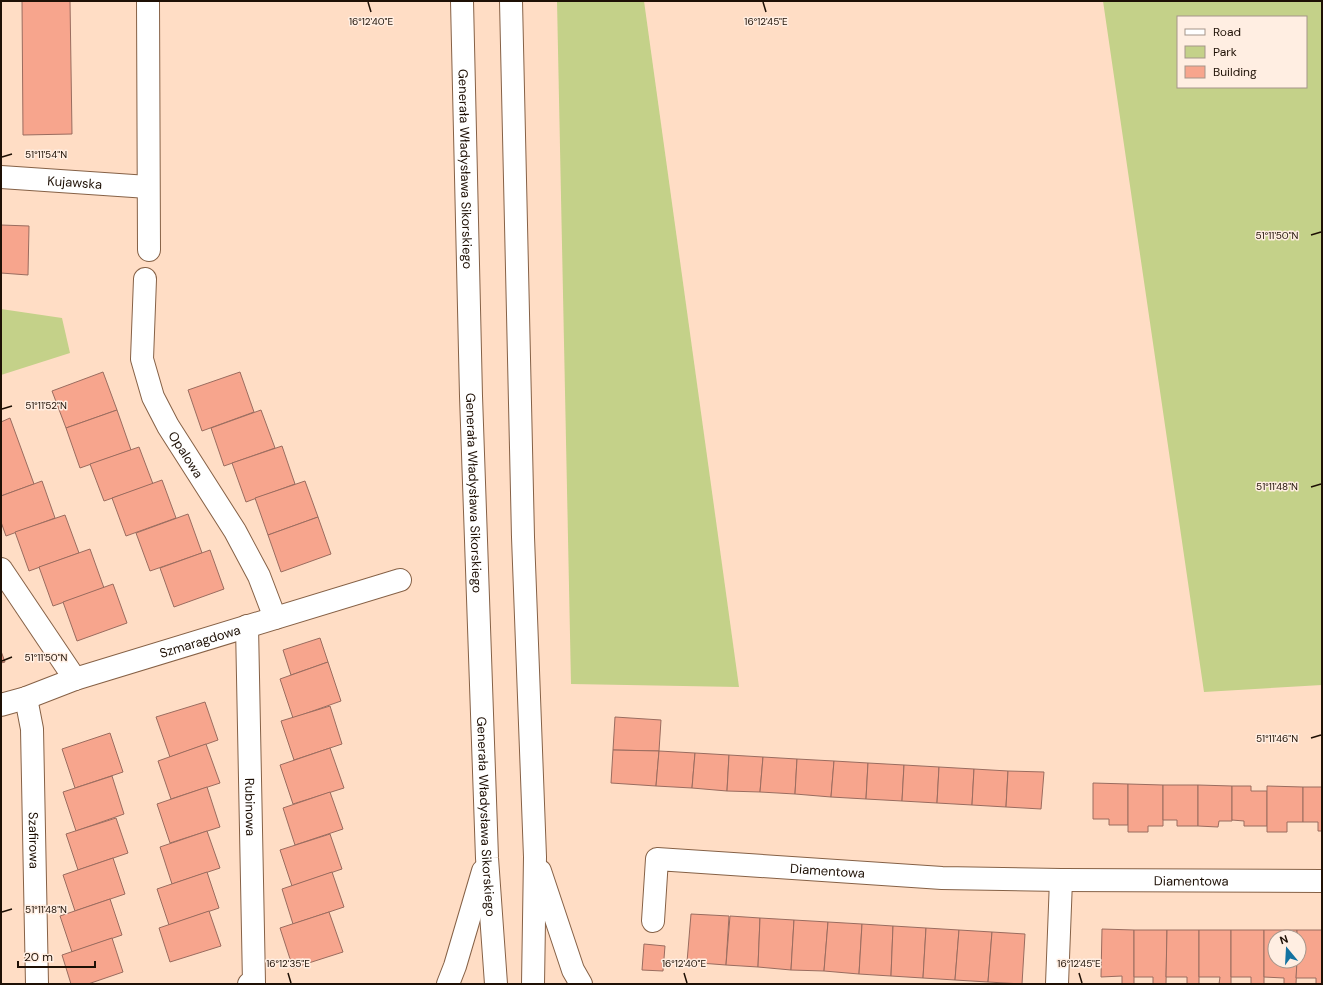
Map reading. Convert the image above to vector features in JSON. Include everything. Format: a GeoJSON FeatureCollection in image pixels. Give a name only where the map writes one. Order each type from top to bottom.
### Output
{"type":"FeatureCollection","features":[{"type":"Feature","properties":{"kind":"street"},"geometry":{"type":"LineString","coordinates":[[148,1],[149,250]]}},
{"type":"Feature","properties":{"kind":"street","name":"Generała Władysława Sikorskiego"},"geometry":{"type":"LineString","coordinates":[[462,1],[471,396],[487,858],[496,984]]}},
{"type":"Feature","properties":{"kind":"street"},"geometry":{"type":"LineString","coordinates":[[510,1],[523,537],[535,856],[533,984]]}},
{"type":"Feature","properties":{"kind":"street","name":"Kujawska"},"geometry":{"type":"LineString","coordinates":[[1,177],[148,187]]}},
{"type":"Feature","properties":{"kind":"street","name":"Opalowa"},"geometry":{"type":"LineString","coordinates":[[145,279],[142,359],[153,397],[168,426],[235,532],[259,576],[275,618]]}},
{"type":"Feature","properties":{"kind":"street"},"geometry":{"type":"LineString","coordinates":[[1,569],[75,679]]}},
{"type":"Feature","properties":{"kind":"street","name":"Szmaragdowa"},"geometry":{"type":"LineString","coordinates":[[1,705],[26,698],[75,679],[400,580]]}},
{"type":"Feature","properties":{"kind":"street","name":"Rubinowa"},"geometry":{"type":"LineString","coordinates":[[247,626],[254,983],[249,984]]}},
{"type":"Feature","properties":{"kind":"street","name":"Szafirowa"},"geometry":{"type":"LineString","coordinates":[[26,698],[32,729],[37,984]]}},
{"type":"Feature","properties":{"kind":"street"},"geometry":{"type":"LineString","coordinates":[[535,856],[574,970],[581,984]]}},
{"type":"Feature","properties":{"kind":"street"},"geometry":{"type":"LineString","coordinates":[[448,984],[455,966],[487,858]]}},
{"type":"Feature","properties":{"kind":"street","name":"Diamentowa"},"geometry":{"type":"LineString","coordinates":[[653,921],[657,859],[942,878],[1322,881]]}},
{"type":"Feature","properties":{"kind":"street"},"geometry":{"type":"LineString","coordinates":[[1057,984],[1061,880]]}},
{"type":"Feature","properties":{"kind":"green space"},"geometry":{"type":"Polygon","coordinates":[[[557,1],[644,1],[739,687],[571,684],[557,1]]]}},
{"type":"Feature","properties":{"kind":"green space"},"geometry":{"type":"Polygon","coordinates":[[[1103,1],[1322,1],[1322,685],[1204,692],[1103,1]]]}},
{"type":"Feature","properties":{"kind":"green space"},"geometry":{"type":"Polygon","coordinates":[[[1,309],[62,318],[70,353],[1,375],[1,309]]]}},
{"type":"Feature","properties":{"kind":"building"},"geometry":{"type":"Polygon","coordinates":[[[22,1],[70,1],[72,134],[23,135],[22,1]]]}},
{"type":"Feature","properties":{"kind":"building"},"geometry":{"type":"Polygon","coordinates":[[[1,225],[29,226],[28,275],[1,273],[1,225]]]}},
{"type":"Feature","properties":{"kind":"building"},"geometry":{"type":"Polygon","coordinates":[[[103,372],[117,410],[66,428],[52,391],[103,372]]]}},
{"type":"Feature","properties":{"kind":"building"},"geometry":{"type":"Polygon","coordinates":[[[240,372],[254,412],[202,431],[188,390],[240,372]]]}},
{"type":"Feature","properties":{"kind":"building"},"geometry":{"type":"Polygon","coordinates":[[[117,410],[131,450],[80,468],[66,428],[117,410]]]}},
{"type":"Feature","properties":{"kind":"building"},"geometry":{"type":"Polygon","coordinates":[[[261,410],[275,448],[224,466],[211,428],[261,410]]]}},
{"type":"Feature","properties":{"kind":"building"},"geometry":{"type":"Polygon","coordinates":[[[10,418],[34,484],[1,496],[1,422],[10,418]]]}},
{"type":"Feature","properties":{"kind":"building"},"geometry":{"type":"Polygon","coordinates":[[[282,446],[295,484],[246,502],[232,463],[282,446]]]}},
{"type":"Feature","properties":{"kind":"building"},"geometry":{"type":"Polygon","coordinates":[[[139,447],[153,484],[104,501],[90,464],[139,447]]]}},
{"type":"Feature","properties":{"kind":"building"},"geometry":{"type":"Polygon","coordinates":[[[162,480],[176,518],[126,536],[112,498],[162,480]]]}},
{"type":"Feature","properties":{"kind":"building"},"geometry":{"type":"Polygon","coordinates":[[[42,481],[55,518],[6,536],[1,522],[1,496],[42,481]]]}},
{"type":"Feature","properties":{"kind":"building"},"geometry":{"type":"Polygon","coordinates":[[[305,481],[318,517],[268,535],[255,498],[305,481]]]}},
{"type":"Feature","properties":{"kind":"building"},"geometry":{"type":"Polygon","coordinates":[[[188,514],[202,553],[150,571],[136,533],[188,514]]]}},
{"type":"Feature","properties":{"kind":"building"},"geometry":{"type":"Polygon","coordinates":[[[65,515],[79,553],[29,571],[15,532],[65,515]]]}},
{"type":"Feature","properties":{"kind":"building"},"geometry":{"type":"Polygon","coordinates":[[[318,517],[331,554],[281,572],[268,535],[318,517]]]}},
{"type":"Feature","properties":{"kind":"building"},"geometry":{"type":"Polygon","coordinates":[[[90,549],[104,588],[53,606],[39,567],[90,549]]]}},
{"type":"Feature","properties":{"kind":"building"},"geometry":{"type":"Polygon","coordinates":[[[210,550],[224,589],[174,607],[160,568],[210,550]]]}},
{"type":"Feature","properties":{"kind":"building"},"geometry":{"type":"Polygon","coordinates":[[[113,584],[127,623],[77,641],[63,602],[113,584]]]}},
{"type":"Feature","properties":{"kind":"building"},"geometry":{"type":"Polygon","coordinates":[[[320,638],[328,662],[291,675],[283,650],[320,638]]]}},
{"type":"Feature","properties":{"kind":"building"},"geometry":{"type":"Polygon","coordinates":[[[1,651],[5,662],[1,663],[1,651]]]}},
{"type":"Feature","properties":{"kind":"building"},"geometry":{"type":"Polygon","coordinates":[[[328,662],[341,701],[293,718],[280,679],[328,662]]]}},
{"type":"Feature","properties":{"kind":"building"},"geometry":{"type":"Polygon","coordinates":[[[205,702],[218,740],[170,757],[156,717],[205,702]]]}},
{"type":"Feature","properties":{"kind":"building"},"geometry":{"type":"Polygon","coordinates":[[[330,706],[342,744],[294,760],[281,721],[330,706]]]}},
{"type":"Feature","properties":{"kind":"building"},"geometry":{"type":"Polygon","coordinates":[[[615,717],[661,720],[659,751],[613,750],[615,717]]]}},
{"type":"Feature","properties":{"kind":"building"},"geometry":{"type":"Polygon","coordinates":[[[110,733],[123,772],[75,788],[62,749],[110,733]]]}},
{"type":"Feature","properties":{"kind":"building"},"geometry":{"type":"Polygon","coordinates":[[[206,744],[220,783],[171,799],[158,761],[206,744]]]}},
{"type":"Feature","properties":{"kind":"building"},"geometry":{"type":"Polygon","coordinates":[[[330,748],[344,788],[293,804],[280,765],[330,748]]]}},
{"type":"Feature","properties":{"kind":"building"},"geometry":{"type":"Polygon","coordinates":[[[613,750],[659,751],[656,786],[611,783],[613,750]]]}},
{"type":"Feature","properties":{"kind":"building"},"geometry":{"type":"Polygon","coordinates":[[[659,751],[695,753],[692,788],[656,786],[659,751]]]}},
{"type":"Feature","properties":{"kind":"building"},"geometry":{"type":"Polygon","coordinates":[[[695,753],[729,755],[727,791],[692,788],[695,753]]]}},
{"type":"Feature","properties":{"kind":"building"},"geometry":{"type":"Polygon","coordinates":[[[729,755],[763,757],[760,792],[727,791],[729,755]]]}},
{"type":"Feature","properties":{"kind":"building"},"geometry":{"type":"Polygon","coordinates":[[[763,757],[797,759],[795,794],[760,792],[763,757]]]}},
{"type":"Feature","properties":{"kind":"building"},"geometry":{"type":"Polygon","coordinates":[[[797,759],[834,761],[831,797],[795,794],[797,759]]]}},
{"type":"Feature","properties":{"kind":"building"},"geometry":{"type":"Polygon","coordinates":[[[834,761],[868,763],[866,799],[831,797],[834,761]]]}},
{"type":"Feature","properties":{"kind":"building"},"geometry":{"type":"Polygon","coordinates":[[[868,763],[904,765],[902,801],[866,799],[868,763]]]}},
{"type":"Feature","properties":{"kind":"building"},"geometry":{"type":"Polygon","coordinates":[[[904,765],[939,767],[937,803],[902,801],[904,765]]]}},
{"type":"Feature","properties":{"kind":"building"},"geometry":{"type":"Polygon","coordinates":[[[939,767],[974,769],[972,805],[937,803],[939,767]]]}},
{"type":"Feature","properties":{"kind":"building"},"geometry":{"type":"Polygon","coordinates":[[[974,769],[1008,771],[1006,807],[972,805],[974,769]]]}},
{"type":"Feature","properties":{"kind":"building"},"geometry":{"type":"Polygon","coordinates":[[[1008,771],[1044,772],[1041,809],[1006,807],[1008,771]]]}},
{"type":"Feature","properties":{"kind":"building"},"geometry":{"type":"Polygon","coordinates":[[[112,776],[124,814],[76,831],[63,792],[112,776]]]}},
{"type":"Feature","properties":{"kind":"building"},"geometry":{"type":"Polygon","coordinates":[[[1093,783],[1128,784],[1128,825],[1109,825],[1109,819],[1093,819],[1093,783]]]}},
{"type":"Feature","properties":{"kind":"building"},"geometry":{"type":"Polygon","coordinates":[[[1128,784],[1163,785],[1163,826],[1148,826],[1148,832],[1128,832],[1128,784]]]}},
{"type":"Feature","properties":{"kind":"building"},"geometry":{"type":"Polygon","coordinates":[[[1163,785],[1198,785],[1198,826],[1177,826],[1177,820],[1163,820],[1163,785]]]}},
{"type":"Feature","properties":{"kind":"building"},"geometry":{"type":"Polygon","coordinates":[[[1198,785],[1232,786],[1232,821],[1219,821],[1218,827],[1198,826],[1198,785]]]}},
{"type":"Feature","properties":{"kind":"building"},"geometry":{"type":"Polygon","coordinates":[[[1232,786],[1251,786],[1251,791],[1267,791],[1267,826],[1244,826],[1244,821],[1232,820],[1232,786]]]}},
{"type":"Feature","properties":{"kind":"building"},"geometry":{"type":"Polygon","coordinates":[[[1267,786],[1303,787],[1303,822],[1287,822],[1287,832],[1267,832],[1267,786]]]}},
{"type":"Feature","properties":{"kind":"building"},"geometry":{"type":"Polygon","coordinates":[[[207,787],[220,827],[170,843],[157,804],[207,787]]]}},
{"type":"Feature","properties":{"kind":"building"},"geometry":{"type":"Polygon","coordinates":[[[1303,787],[1322,787],[1322,831],[1318,831],[1318,822],[1303,822],[1303,787]]]}},
{"type":"Feature","properties":{"kind":"building"},"geometry":{"type":"Polygon","coordinates":[[[330,792],[343,829],[295,845],[283,808],[330,792]]]}},
{"type":"Feature","properties":{"kind":"building"},"geometry":{"type":"Polygon","coordinates":[[[116,818],[128,853],[78,870],[66,834],[116,818]]]}},
{"type":"Feature","properties":{"kind":"building"},"geometry":{"type":"Polygon","coordinates":[[[207,831],[220,868],[172,884],[160,847],[207,831]]]}},
{"type":"Feature","properties":{"kind":"building"},"geometry":{"type":"Polygon","coordinates":[[[330,834],[342,869],[292,886],[280,850],[330,834]]]}},
{"type":"Feature","properties":{"kind":"building"},"geometry":{"type":"Polygon","coordinates":[[[113,858],[125,894],[75,911],[63,875],[113,858]]]}},
{"type":"Feature","properties":{"kind":"building"},"geometry":{"type":"Polygon","coordinates":[[[207,872],[219,908],[169,925],[157,889],[207,872]]]}},
{"type":"Feature","properties":{"kind":"building"},"geometry":{"type":"Polygon","coordinates":[[[332,872],[344,907],[293,924],[282,889],[332,872]]]}},
{"type":"Feature","properties":{"kind":"building"},"geometry":{"type":"Polygon","coordinates":[[[110,899],[122,935],[72,952],[60,916],[110,899]]]}},
{"type":"Feature","properties":{"kind":"building"},"geometry":{"type":"Polygon","coordinates":[[[209,911],[221,946],[170,962],[159,928],[209,911]]]}},
{"type":"Feature","properties":{"kind":"building"},"geometry":{"type":"Polygon","coordinates":[[[329,912],[343,952],[293,968],[280,928],[329,912]]]}},
{"type":"Feature","properties":{"kind":"building"},"geometry":{"type":"Polygon","coordinates":[[[691,914],[729,916],[726,965],[687,962],[691,914]]]}},
{"type":"Feature","properties":{"kind":"building"},"geometry":{"type":"Polygon","coordinates":[[[730,916],[760,918],[758,967],[726,965],[730,916]]]}},
{"type":"Feature","properties":{"kind":"building"},"geometry":{"type":"Polygon","coordinates":[[[760,918],[794,920],[791,970],[758,967],[760,918]]]}},
{"type":"Feature","properties":{"kind":"building"},"geometry":{"type":"Polygon","coordinates":[[[794,920],[828,922],[824,971],[791,970],[794,920]]]}},
{"type":"Feature","properties":{"kind":"building"},"geometry":{"type":"Polygon","coordinates":[[[828,922],[862,924],[859,974],[824,971],[828,922]]]}},
{"type":"Feature","properties":{"kind":"building"},"geometry":{"type":"Polygon","coordinates":[[[862,924],[893,926],[891,976],[859,974],[862,924]]]}},
{"type":"Feature","properties":{"kind":"building"},"geometry":{"type":"Polygon","coordinates":[[[893,926],[926,928],[923,978],[891,976],[893,926]]]}},
{"type":"Feature","properties":{"kind":"building"},"geometry":{"type":"Polygon","coordinates":[[[926,928],[959,930],[955,980],[923,978],[926,928]]]}},
{"type":"Feature","properties":{"kind":"building"},"geometry":{"type":"Polygon","coordinates":[[[1102,929],[1134,930],[1134,984],[1122,984],[1122,976],[1101,977],[1102,929]]]}},
{"type":"Feature","properties":{"kind":"building"},"geometry":{"type":"Polygon","coordinates":[[[959,930],[992,932],[988,982],[955,980],[959,930]]]}},
{"type":"Feature","properties":{"kind":"building"},"geometry":{"type":"Polygon","coordinates":[[[1134,930],[1167,930],[1166,984],[1153,984],[1153,977],[1134,977],[1134,930]]]}},
{"type":"Feature","properties":{"kind":"building"},"geometry":{"type":"Polygon","coordinates":[[[1167,930],[1199,930],[1199,984],[1187,984],[1187,977],[1166,977],[1167,930]]]}},
{"type":"Feature","properties":{"kind":"building"},"geometry":{"type":"Polygon","coordinates":[[[1199,930],[1231,930],[1231,984],[1219,984],[1220,977],[1199,977],[1199,930]]]}},
{"type":"Feature","properties":{"kind":"building"},"geometry":{"type":"Polygon","coordinates":[[[1231,930],[1264,930],[1264,984],[1251,984],[1251,977],[1231,977],[1231,930]]]}},
{"type":"Feature","properties":{"kind":"building"},"geometry":{"type":"Polygon","coordinates":[[[1264,930],[1267,930],[1267,969],[1297,969],[1296,984],[1284,984],[1284,978],[1264,977],[1264,930]]]}},
{"type":"Feature","properties":{"kind":"building"},"geometry":{"type":"Polygon","coordinates":[[[1307,930],[1322,930],[1322,984],[1316,984],[1316,978],[1296,978],[1297,969],[1307,969],[1307,930]]]}},
{"type":"Feature","properties":{"kind":"building"},"geometry":{"type":"Polygon","coordinates":[[[992,932],[1025,934],[1022,984],[988,982],[992,932]]]}},
{"type":"Feature","properties":{"kind":"building"},"geometry":{"type":"Polygon","coordinates":[[[112,938],[123,972],[88,984],[71,984],[62,955],[112,938]]]}},
{"type":"Feature","properties":{"kind":"building"},"geometry":{"type":"Polygon","coordinates":[[[644,944],[665,946],[663,971],[642,970],[644,944]]]}}]}
